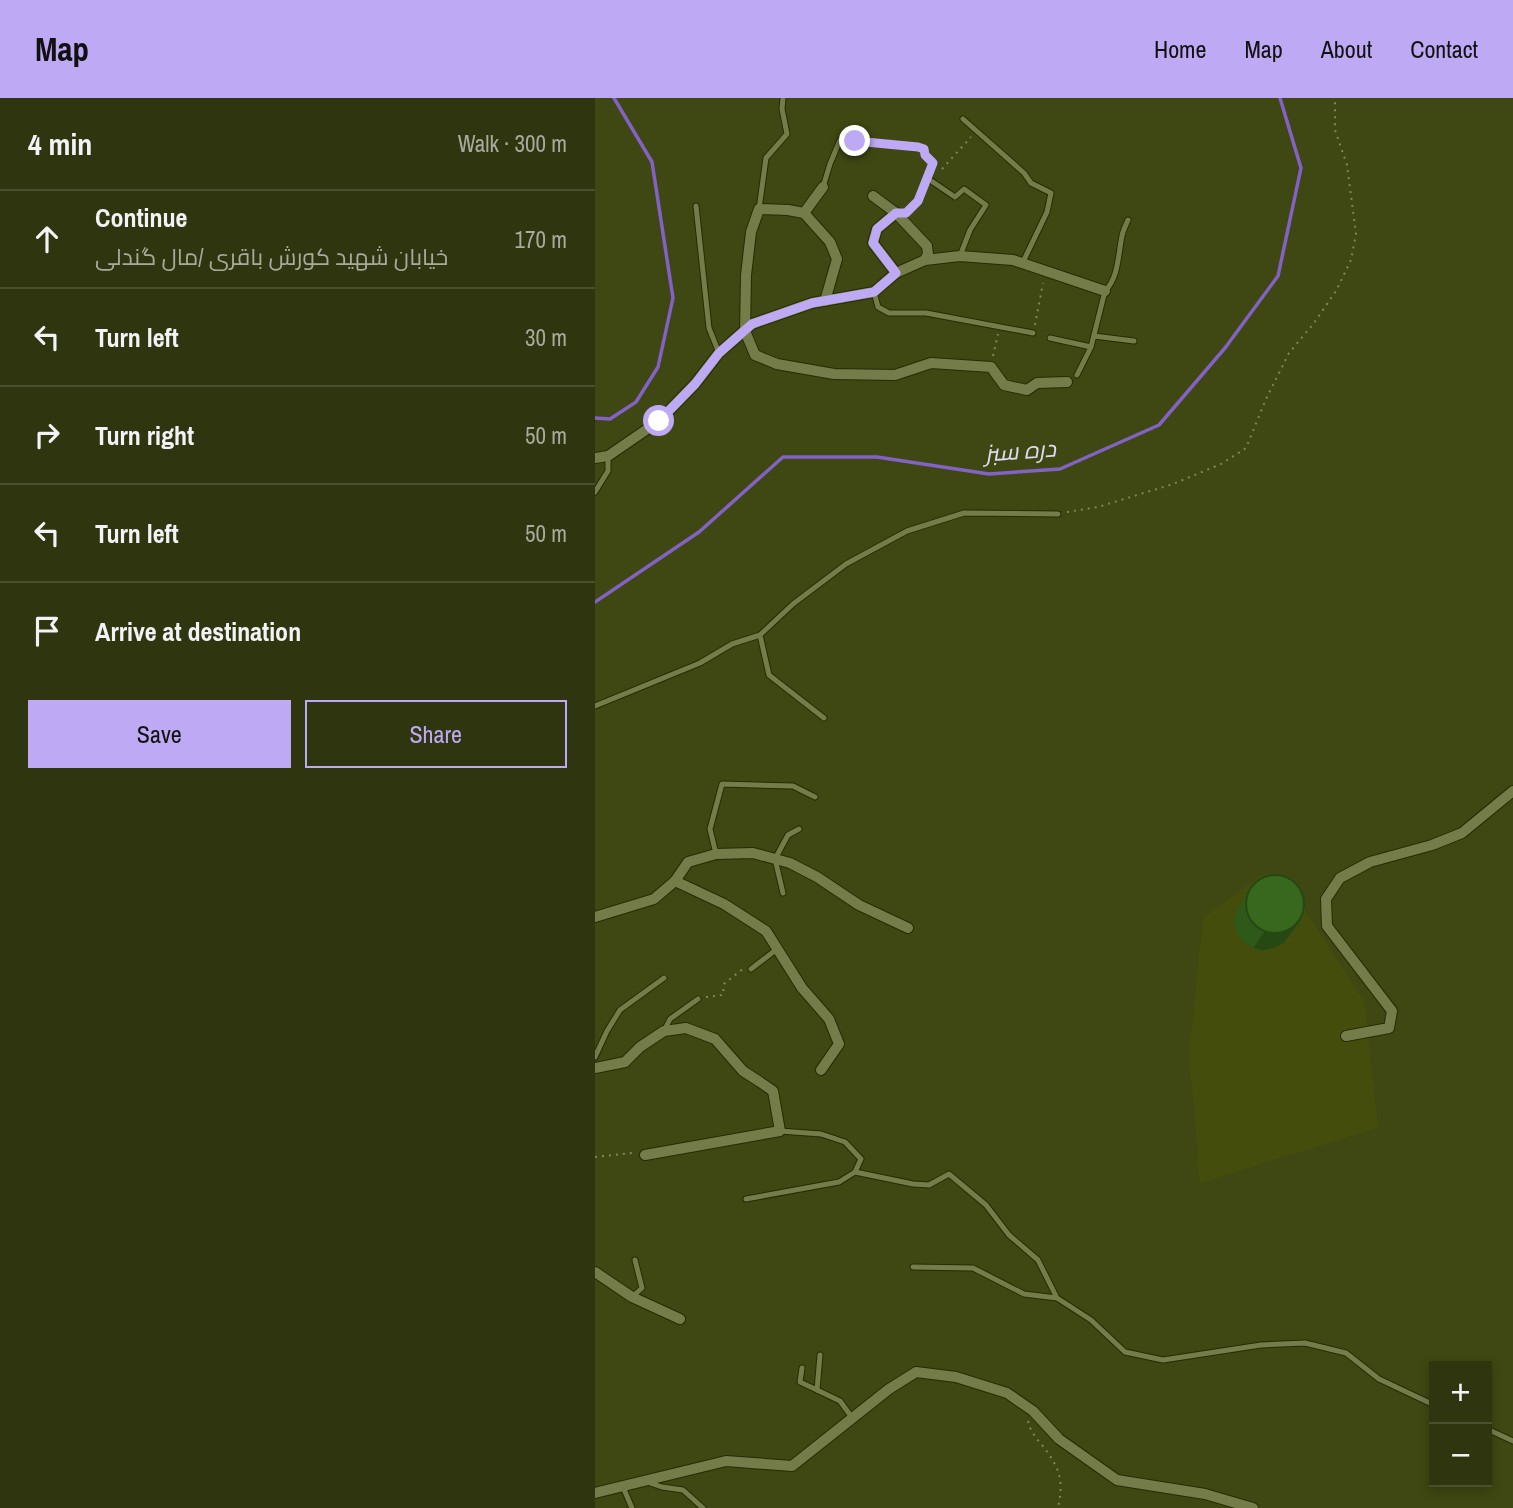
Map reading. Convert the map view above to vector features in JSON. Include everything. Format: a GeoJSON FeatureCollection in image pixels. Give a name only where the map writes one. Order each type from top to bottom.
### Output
{"type":"FeatureCollection","features":[{"type":"Feature","properties":{"kind":"street"},"geometry":{"type":"LineString","coordinates":[[804,213],[823,187]]}},
{"type":"Feature","properties":{"kind":"street"},"geometry":{"type":"LineString","coordinates":[[873,196],[896,213],[927,246],[928,254],[925,260]]}},
{"type":"Feature","properties":{"kind":"street"},"geometry":{"type":"LineString","coordinates":[[825,301],[837,259],[830,242],[804,213],[759,209],[751,232],[746,275],[745,331],[755,355],[777,364],[834,374],[895,375],[931,363],[991,368],[1004,385],[1027,390],[1037,383],[1072,378]]}},
{"type":"Feature","properties":{"kind":"street"},"geometry":{"type":"LineString","coordinates":[[896,213],[877,229],[873,243],[896,273]]}},
{"type":"Feature","properties":{"kind":"street"},"geometry":{"type":"LineString","coordinates":[[595,458],[608,456],[659,421],[695,384],[719,353],[752,324],[812,303],[874,292],[896,273],[925,260],[960,256],[1013,260],[1105,291]]}},
{"type":"Feature","properties":{"kind":"street"},"geometry":{"type":"LineString","coordinates":[[1346,1036],[1389,1028],[1392,1011],[1327,926],[1326,899],[1340,878],[1370,862],[1432,845],[1462,833],[1513,791]]}},
{"type":"Feature","properties":{"kind":"street"},"geometry":{"type":"LineString","coordinates":[[595,917],[654,899],[675,881],[688,862],[716,854],[753,853],[790,863],[859,905],[908,928]]}},
{"type":"Feature","properties":{"kind":"street"},"geometry":{"type":"LineString","coordinates":[[675,881],[724,904],[766,931],[802,988],[829,1019],[839,1044],[821,1070]]}},
{"type":"Feature","properties":{"kind":"street"},"geometry":{"type":"LineString","coordinates":[[595,1068],[625,1062],[640,1047],[664,1031],[686,1028],[715,1039],[743,1072],[773,1091],[780,1131],[645,1155]]}},
{"type":"Feature","properties":{"kind":"street"},"geometry":{"type":"LineString","coordinates":[[595,1272],[632,1297],[680,1319]]}},
{"type":"Feature","properties":{"kind":"street"},"geometry":{"type":"LineString","coordinates":[[595,1493],[726,1461],[792,1466],[889,1389],[916,1372],[956,1377],[1007,1393],[1033,1412],[1059,1439],[1117,1480],[1205,1494],[1253,1508]]}},
{"type":"Feature","properties":{"kind":"lane"},"geometry":{"type":"LineString","coordinates":[[759,209],[766,158],[787,134],[782,109],[783,98]]}},
{"type":"Feature","properties":{"kind":"lane"},"geometry":{"type":"LineString","coordinates":[[963,119],[1024,173],[1031,183],[1051,193],[1047,212],[1023,264]]}},
{"type":"Feature","properties":{"kind":"lane"},"geometry":{"type":"LineString","coordinates":[[823,187],[840,140],[918,147]]}},
{"type":"Feature","properties":{"kind":"lane"},"geometry":{"type":"LineString","coordinates":[[896,213],[906,213],[918,201],[933,163]]}},
{"type":"Feature","properties":{"kind":"lane"},"geometry":{"type":"LineString","coordinates":[[927,178],[955,197],[964,189],[986,205],[970,230],[960,256]]}},
{"type":"Feature","properties":{"kind":"lane"},"geometry":{"type":"LineString","coordinates":[[696,206],[709,328],[719,353]]}},
{"type":"Feature","properties":{"kind":"lane"},"geometry":{"type":"LineString","coordinates":[[1072,378],[1091,347],[1105,291],[1111,285],[1117,266],[1122,234],[1128,220]]}},
{"type":"Feature","properties":{"kind":"lane"},"geometry":{"type":"LineString","coordinates":[[874,292],[878,307],[889,313],[926,313],[1033,333]]}},
{"type":"Feature","properties":{"kind":"lane"},"geometry":{"type":"LineString","coordinates":[[1094,336],[1134,341]]}},
{"type":"Feature","properties":{"kind":"lane"},"geometry":{"type":"LineString","coordinates":[[1049,338],[1091,347]]}},
{"type":"Feature","properties":{"kind":"lane"},"geometry":{"type":"LineString","coordinates":[[595,492],[608,471],[608,456]]}},
{"type":"Feature","properties":{"kind":"lane"},"geometry":{"type":"LineString","coordinates":[[595,706],[700,663],[732,644],[760,635],[793,604],[846,564],[907,531],[964,513],[1058,514]]}},
{"type":"Feature","properties":{"kind":"lane"},"geometry":{"type":"LineString","coordinates":[[760,635],[769,675],[824,718]]}},
{"type":"Feature","properties":{"kind":"lane"},"geometry":{"type":"LineString","coordinates":[[716,854],[710,829],[722,784],[793,786],[815,797]]}},
{"type":"Feature","properties":{"kind":"lane"},"geometry":{"type":"LineString","coordinates":[[783,893],[775,859],[788,835],[799,829]]}},
{"type":"Feature","properties":{"kind":"lane"},"geometry":{"type":"LineString","coordinates":[[751,970],[777,949]]}},
{"type":"Feature","properties":{"kind":"lane"},"geometry":{"type":"LineString","coordinates":[[595,1057],[620,1010],[664,978]]}},
{"type":"Feature","properties":{"kind":"lane"},"geometry":{"type":"LineString","coordinates":[[664,1031],[670,1019],[698,999]]}},
{"type":"Feature","properties":{"kind":"lane"},"geometry":{"type":"LineString","coordinates":[[746,1199],[839,1182],[855,1172],[861,1159],[845,1142],[821,1134],[780,1131]]}},
{"type":"Feature","properties":{"kind":"lane"},"geometry":{"type":"LineString","coordinates":[[855,1172],[929,1185],[949,1174],[986,1205],[1009,1235],[1038,1260],[1058,1298]]}},
{"type":"Feature","properties":{"kind":"lane"},"geometry":{"type":"LineString","coordinates":[[632,1297],[642,1288],[635,1260]]}},
{"type":"Feature","properties":{"kind":"lane"},"geometry":{"type":"LineString","coordinates":[[913,1267],[973,1268],[1024,1294],[1058,1298],[1091,1320],[1125,1352],[1163,1360],[1261,1345],[1305,1343],[1346,1353],[1379,1379],[1429,1403]]}},
{"type":"Feature","properties":{"kind":"lane"},"geometry":{"type":"LineString","coordinates":[[817,1390],[820,1355]]}},
{"type":"Feature","properties":{"kind":"lane"},"geometry":{"type":"LineString","coordinates":[[802,1368],[800,1382],[840,1401],[853,1419]]}},
{"type":"Feature","properties":{"kind":"lane"},"geometry":{"type":"LineString","coordinates":[[1492,1431],[1513,1441]]}},
{"type":"Feature","properties":{"kind":"lane"},"geometry":{"type":"LineString","coordinates":[[645,1481],[683,1490],[703,1508]]}},
{"type":"Feature","properties":{"kind":"lane"},"geometry":{"type":"LineString","coordinates":[[623,1487],[632,1508]]}},
{"type":"Feature","properties":{"kind":"path"},"geometry":{"type":"LineString","coordinates":[[1058,514],[1098,507],[1173,484],[1221,464],[1246,448],[1289,353],[1336,290],[1351,260],[1356,234],[1347,166],[1335,130],[1335,98]]}},
{"type":"Feature","properties":{"kind":"path"},"geometry":{"type":"LineString","coordinates":[[933,163],[942,169],[976,131]]}},
{"type":"Feature","properties":{"kind":"path"},"geometry":{"type":"LineString","coordinates":[[1033,333],[1045,272]]}},
{"type":"Feature","properties":{"kind":"path"},"geometry":{"type":"LineString","coordinates":[[991,368],[999,326]]}},
{"type":"Feature","properties":{"kind":"path"},"geometry":{"type":"LineString","coordinates":[[698,999],[723,995],[724,984],[746,966],[751,970]]}},
{"type":"Feature","properties":{"kind":"path"},"geometry":{"type":"LineString","coordinates":[[595,1157],[633,1153],[645,1155]]}},
{"type":"Feature","properties":{"kind":"path"},"geometry":{"type":"LineString","coordinates":[[1024,1406],[1029,1429],[1055,1462],[1062,1488],[1058,1508]]}},
{"type":"Feature","properties":{"kind":"shaded area"},"geometry":{"type":"Polygon","coordinates":[[[1261,875],[1297,897],[1365,1003],[1378,1128],[1200,1183],[1189,1054],[1203,918],[1261,875]]]}},
{"type":"Feature","properties":{"kind":"building"},"geometry":{"type":"Polygon","coordinates":[[[1269,875],[1281,875],[1296,883],[1304,898],[1304,910],[1296,925],[1281,933],[1269,933],[1254,925],[1246,910],[1246,898],[1254,883],[1269,875]]]}},
{"type":"Feature","properties":{"kind":"waterway"},"geometry":{"type":"LineString","coordinates":[[595,418],[610,419],[636,402],[658,367],[673,298],[652,162],[614,98]]}},
{"type":"Feature","properties":{"kind":"waterway","name":"دره سبز"},"geometry":{"type":"LineString","coordinates":[[595,602],[699,532],[783,457],[877,457],[989,474],[1060,469],[1159,425],[1225,348],[1278,276],[1301,168],[1280,98]]}},
{"type":"Feature","properties":{"kind":"route"},"geometry":{"type":"LineString","coordinates":[[659,421],[695,384],[719,353],[752,324],[812,303],[874,292],[896,273],[873,243],[877,229],[896,213],[906,213],[918,201],[933,163],[925,155],[924,149],[918,147],[855,141]]}}]}
